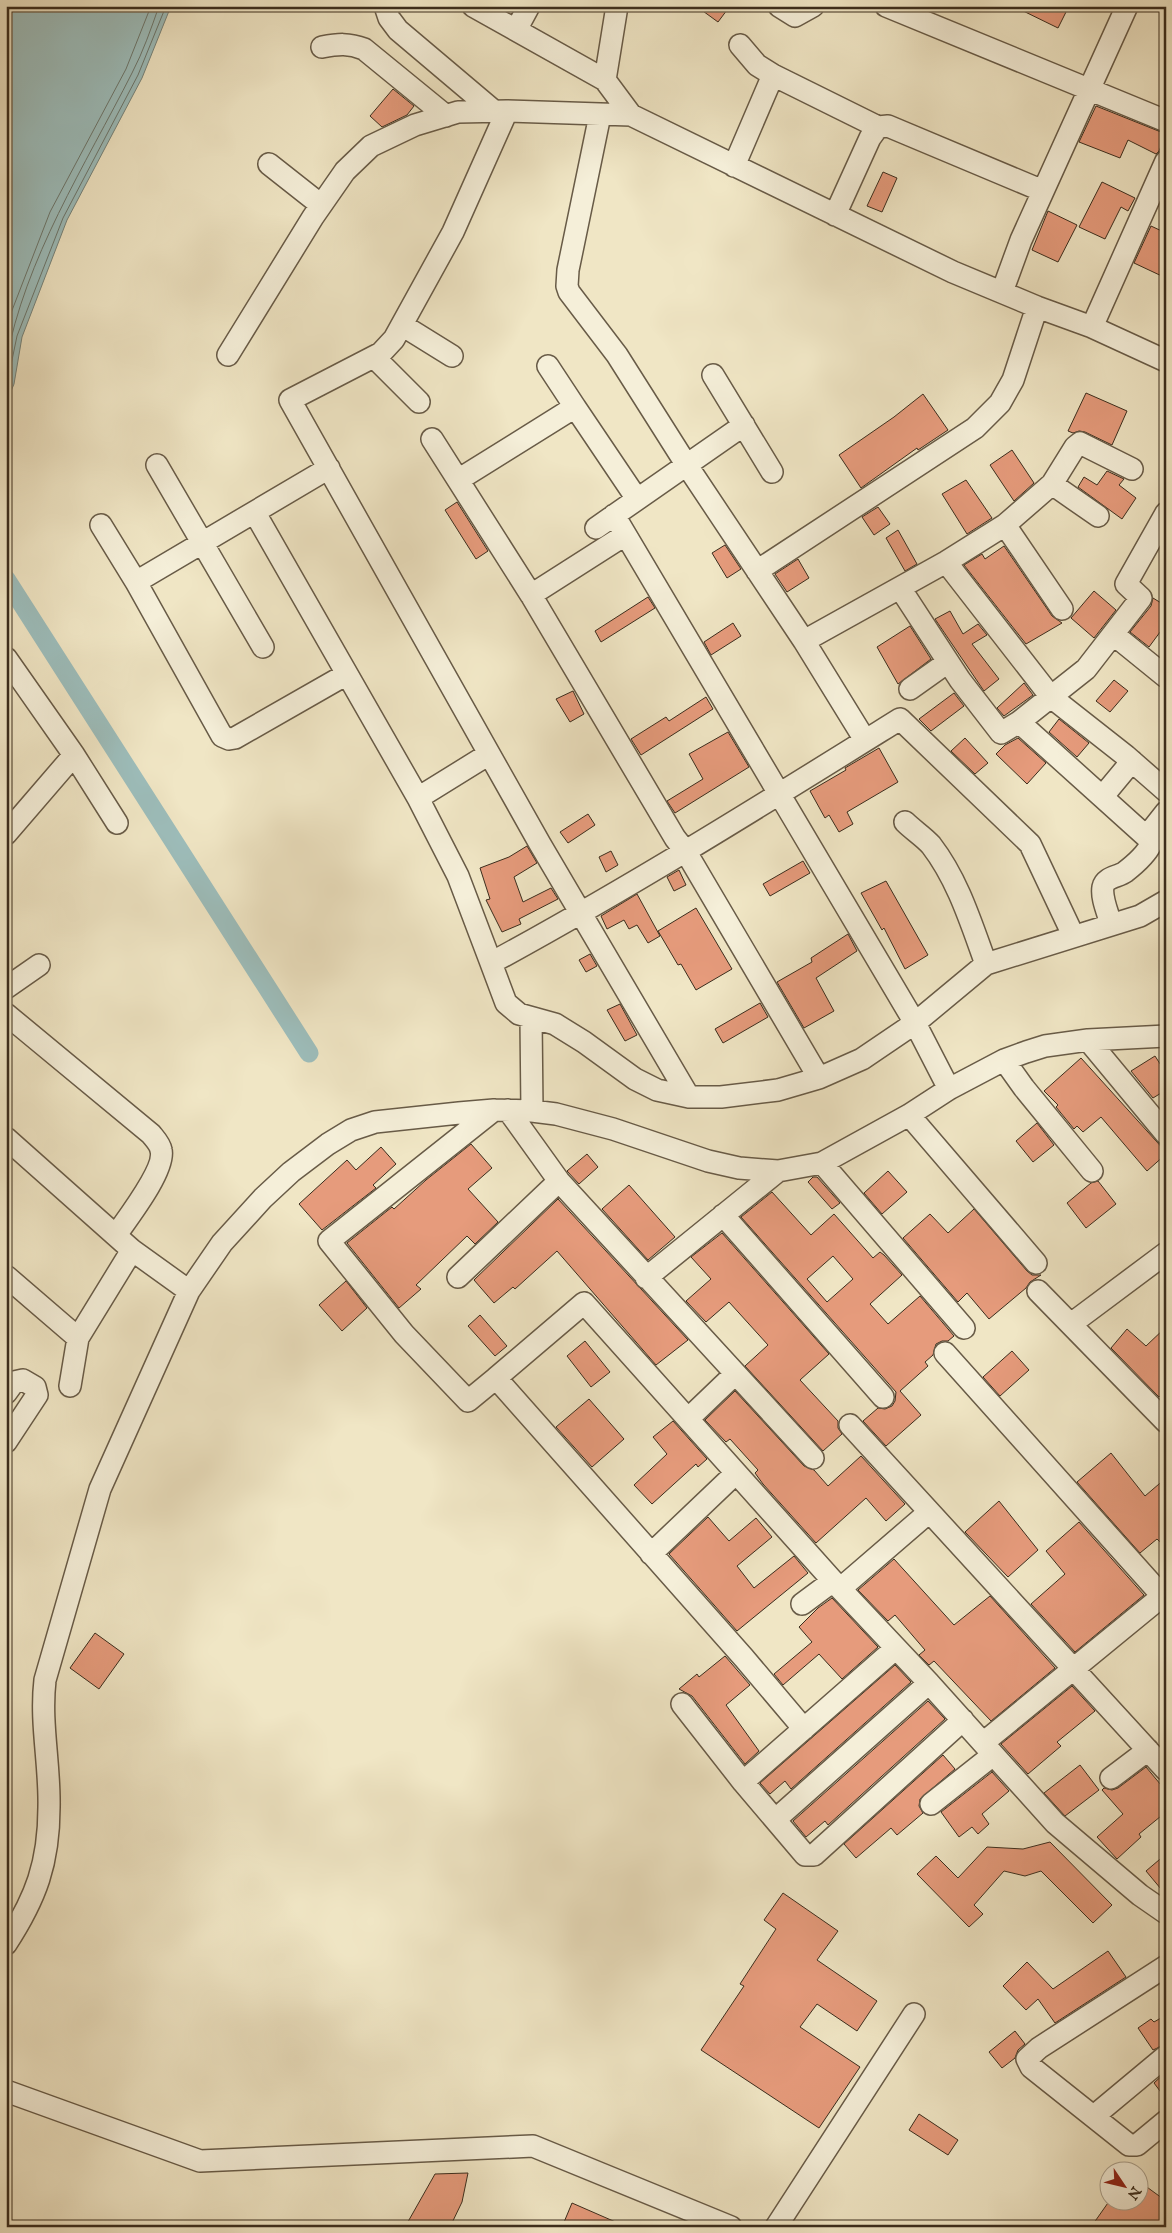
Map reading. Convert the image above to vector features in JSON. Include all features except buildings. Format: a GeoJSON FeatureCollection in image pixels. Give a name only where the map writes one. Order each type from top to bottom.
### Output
{"type":"FeatureCollection","features":[{"type":"Feature","properties":{"kind":"street"},"geometry":{"type":"LineString","coordinates":[[386,6],[389,18],[398,30],[501,112]]}},
{"type":"Feature","properties":{"kind":"street"},"geometry":{"type":"LineString","coordinates":[[473,6],[605,80],[631,115]]}},
{"type":"Feature","properties":{"kind":"street"},"geometry":{"type":"LineString","coordinates":[[516,30],[529,6]]}},
{"type":"Feature","properties":{"kind":"street"},"geometry":{"type":"LineString","coordinates":[[605,80],[617,6]]}},
{"type":"Feature","properties":{"kind":"street"},"geometry":{"type":"LineString","coordinates":[[779,6],[795,16],[813,6]]}},
{"type":"Feature","properties":{"kind":"street"},"geometry":{"type":"LineString","coordinates":[[886,6],[1166,120]]}},
{"type":"Feature","properties":{"kind":"street"},"geometry":{"type":"LineString","coordinates":[[1002,292],[1021,240],[1127,6]]}},
{"type":"Feature","properties":{"kind":"street"},"geometry":{"type":"LineString","coordinates":[[322,47],[352,44],[364,49],[446,116]]}},
{"type":"Feature","properties":{"kind":"street"},"geometry":{"type":"LineString","coordinates":[[740,45],[757,65],[773,75],[878,127],[888,126],[1043,191]]}},
{"type":"Feature","properties":{"kind":"street"},"geometry":{"type":"LineString","coordinates":[[734,166],[773,75]]}},
{"type":"Feature","properties":{"kind":"street"},"geometry":{"type":"LineString","coordinates":[[228,355],[321,205],[345,171],[371,146],[415,125],[458,112],[501,112],[631,115],[953,272],[1037,307],[1092,326],[1166,361]]}},
{"type":"Feature","properties":{"kind":"street"},"geometry":{"type":"LineString","coordinates":[[501,112],[453,232],[394,339],[381,353],[290,400],[581,913],[689,1097]]}},
{"type":"Feature","properties":{"kind":"street"},"geometry":{"type":"LineString","coordinates":[[600,115],[568,270],[567,286],[569,292],[617,354],[686,464],[804,641],[865,740]]}},
{"type":"Feature","properties":{"kind":"street"},"geometry":{"type":"LineString","coordinates":[[835,215],[870,138],[878,127]]}},
{"type":"Feature","properties":{"kind":"street"},"geometry":{"type":"LineString","coordinates":[[1092,326],[1166,161]]}},
{"type":"Feature","properties":{"kind":"street"},"geometry":{"type":"LineString","coordinates":[[268,164],[321,205]]}},
{"type":"Feature","properties":{"kind":"street"},"geometry":{"type":"LineString","coordinates":[[757,571],[976,428],[1000,403],[1013,380],[1037,307]]}},
{"type":"Feature","properties":{"kind":"street"},"geometry":{"type":"LineString","coordinates":[[402,325],[452,356]]}},
{"type":"Feature","properties":{"kind":"street"},"geometry":{"type":"LineString","coordinates":[[374,357],[419,402]]}},
{"type":"Feature","properties":{"kind":"street"},"geometry":{"type":"LineString","coordinates":[[548,366],[637,499]]}},
{"type":"Feature","properties":{"kind":"street"},"geometry":{"type":"LineString","coordinates":[[713,375],[772,472]]}},
{"type":"Feature","properties":{"kind":"street"},"geometry":{"type":"LineString","coordinates":[[458,480],[575,406]]}},
{"type":"Feature","properties":{"kind":"street"},"geometry":{"type":"LineString","coordinates":[[596,528],[744,425]]}},
{"type":"Feature","properties":{"kind":"street"},"geometry":{"type":"LineString","coordinates":[[432,440],[531,595],[675,838],[686,852],[819,1078]]}},
{"type":"Feature","properties":{"kind":"street"},"geometry":{"type":"LineString","coordinates":[[804,641],[946,562],[1006,525],[1052,484],[1075,446],[1080,443],[1132,469]]}},
{"type":"Feature","properties":{"kind":"street"},"geometry":{"type":"LineString","coordinates":[[158,465],[263,647]]}},
{"type":"Feature","properties":{"kind":"street"},"geometry":{"type":"LineString","coordinates":[[136,582],[329,468]]}},
{"type":"Feature","properties":{"kind":"street"},"geometry":{"type":"LineString","coordinates":[[1052,484],[1098,516]]}},
{"type":"Feature","properties":{"kind":"street"},"geometry":{"type":"LineString","coordinates":[[255,513],[418,798],[458,876],[506,1003],[531,1024],[555,1024],[570,1032],[635,1079],[657,1090],[689,1097],[721,1097],[778,1090],[819,1078],[862,1059],[918,1029],[986,964],[1073,935],[1140,916],[1166,900]]}},
{"type":"Feature","properties":{"kind":"street"},"geometry":{"type":"LineString","coordinates":[[900,588],[948,662],[1001,732],[1019,722],[1086,669],[1141,598],[1126,584],[1166,513]]}},
{"type":"Feature","properties":{"kind":"street"},"geometry":{"type":"LineString","coordinates":[[614,516],[918,1029],[949,1089]]}},
{"type":"Feature","properties":{"kind":"street"},"geometry":{"type":"LineString","coordinates":[[101,525],[136,582],[222,736],[229,739],[235,738],[347,674]]}},
{"type":"Feature","properties":{"kind":"street"},"geometry":{"type":"LineString","coordinates":[[1006,525],[1062,609]]}},
{"type":"Feature","properties":{"kind":"street"},"geometry":{"type":"LineString","coordinates":[[531,595],[625,535]]}},
{"type":"Feature","properties":{"kind":"street"},"geometry":{"type":"LineString","coordinates":[[946,562],[1052,697],[1132,761],[1166,791]]}},
{"type":"Feature","properties":{"kind":"street"},"geometry":{"type":"LineString","coordinates":[[1113,634],[1166,677]]}},
{"type":"Feature","properties":{"kind":"street"},"geometry":{"type":"LineString","coordinates":[[6,658],[74,755],[117,823]]}},
{"type":"Feature","properties":{"kind":"street"},"geometry":{"type":"LineString","coordinates":[[910,689],[948,662]]}},
{"type":"Feature","properties":{"kind":"street"},"geometry":{"type":"LineString","coordinates":[[491,963],[686,852],[900,719],[1030,844],[1073,935]]}},
{"type":"Feature","properties":{"kind":"street"},"geometry":{"type":"LineString","coordinates":[[1019,722],[1147,836],[1151,844],[1146,853],[1124,873],[1108,879],[1104,884],[1103,896],[1112,924]]}},
{"type":"Feature","properties":{"kind":"street"},"geometry":{"type":"LineString","coordinates":[[418,798],[490,754]]}},
{"type":"Feature","properties":{"kind":"street"},"geometry":{"type":"LineString","coordinates":[[6,834],[74,755]]}},
{"type":"Feature","properties":{"kind":"street"},"geometry":{"type":"LineString","coordinates":[[1102,796],[1132,761]]}},
{"type":"Feature","properties":{"kind":"street"},"geometry":{"type":"LineString","coordinates":[[1147,836],[1166,812]]}},
{"type":"Feature","properties":{"kind":"street"},"geometry":{"type":"LineString","coordinates":[[905,822],[930,844],[947,869],[965,907],[986,964]]}},
{"type":"Feature","properties":{"kind":"street"},"geometry":{"type":"LineString","coordinates":[[6,988],[39,966]]}},
{"type":"Feature","properties":{"kind":"street"},"geometry":{"type":"LineString","coordinates":[[6,1014],[151,1134],[158,1142],[162,1151],[159,1166],[116,1235]]}},
{"type":"Feature","properties":{"kind":"street"},"geometry":{"type":"LineString","coordinates":[[531,1024],[532,1111]]}},
{"type":"Feature","properties":{"kind":"street"},"geometry":{"type":"LineString","coordinates":[[6,1944],[19,1924],[41,1876],[47,1842],[49,1806],[42,1704],[45,1680],[100,1489],[181,1286],[263,1198],[299,1166],[328,1144],[351,1130],[375,1122],[501,1110],[556,1114],[613,1129],[708,1162],[739,1168],[778,1171],[822,1163],[908,1115],[949,1089],[1004,1060],[1045,1046],[1088,1040],[1166,1036]]}},
{"type":"Feature","properties":{"kind":"street"},"geometry":{"type":"LineString","coordinates":[[1088,1040],[1166,1134]]}},
{"type":"Feature","properties":{"kind":"street"},"geometry":{"type":"LineString","coordinates":[[1004,1060],[1024,1088],[1092,1170]]}},
{"type":"Feature","properties":{"kind":"street"},"geometry":{"type":"LineString","coordinates":[[501,1110],[559,1181],[813,1458]]}},
{"type":"Feature","properties":{"kind":"street"},"geometry":{"type":"LineString","coordinates":[[501,1110],[328,1241],[404,1334],[468,1401],[584,1303],[837,1585],[1055,1822],[1140,1895],[1166,1912]]}},
{"type":"Feature","properties":{"kind":"street"},"geometry":{"type":"LineString","coordinates":[[908,1115],[1036,1263]]}},
{"type":"Feature","properties":{"kind":"street"},"geometry":{"type":"LineString","coordinates":[[6,1138],[136,1253],[181,1286]]}},
{"type":"Feature","properties":{"kind":"street"},"geometry":{"type":"LineString","coordinates":[[822,1163],[964,1328]]}},
{"type":"Feature","properties":{"kind":"street"},"geometry":{"type":"LineString","coordinates":[[646,1278],[778,1171]]}},
{"type":"Feature","properties":{"kind":"street"},"geometry":{"type":"LineString","coordinates":[[458,1277],[559,1181]]}},
{"type":"Feature","properties":{"kind":"street"},"geometry":{"type":"LineString","coordinates":[[723,1215],[882,1397]]}},
{"type":"Feature","properties":{"kind":"street"},"geometry":{"type":"LineString","coordinates":[[70,1386],[78,1338],[136,1253]]}},
{"type":"Feature","properties":{"kind":"street"},"geometry":{"type":"LineString","coordinates":[[1071,1324],[1166,1253]]}},
{"type":"Feature","properties":{"kind":"street"},"geometry":{"type":"LineString","coordinates":[[6,1276],[78,1338]]}},
{"type":"Feature","properties":{"kind":"street"},"geometry":{"type":"LineString","coordinates":[[1038,1291],[1162,1410]]}},
{"type":"Feature","properties":{"kind":"street"},"geometry":{"type":"LineString","coordinates":[[931,1804],[1074,1669],[1165,1596],[945,1353]]}},
{"type":"Feature","properties":{"kind":"street"},"geometry":{"type":"LineString","coordinates":[[688,1419],[735,1374]]}},
{"type":"Feature","properties":{"kind":"street"},"geometry":{"type":"LineString","coordinates":[[496,1378],[804,1729]]}},
{"type":"Feature","properties":{"kind":"street"},"geometry":{"type":"LineString","coordinates":[[6,1393],[14,1382],[24,1380],[35,1387],[37,1395],[6,1442]]}},
{"type":"Feature","properties":{"kind":"street"},"geometry":{"type":"LineString","coordinates":[[850,1425],[928,1513],[1166,1770]]}},
{"type":"Feature","properties":{"kind":"street"},"geometry":{"type":"LineString","coordinates":[[651,1554],[736,1473]]}},
{"type":"Feature","properties":{"kind":"street"},"geometry":{"type":"LineString","coordinates":[[802,1604],[837,1585],[928,1513]]}},
{"type":"Feature","properties":{"kind":"street"},"geometry":{"type":"LineString","coordinates":[[743,1782],[896,1648]]}},
{"type":"Feature","properties":{"kind":"street"},"geometry":{"type":"LineString","coordinates":[[776,1818],[929,1683]]}},
{"type":"Feature","properties":{"kind":"street"},"geometry":{"type":"LineString","coordinates":[[682,1704],[743,1782],[776,1818],[805,1855],[814,1855],[963,1720]]}},
{"type":"Feature","properties":{"kind":"street"},"geometry":{"type":"LineString","coordinates":[[1111,1778],[1148,1750]]}},
{"type":"Feature","properties":{"kind":"street"},"geometry":{"type":"LineString","coordinates":[[1166,1966],[1039,2048],[1027,2059],[1031,2067],[1133,2146],[1166,2121]]}},
{"type":"Feature","properties":{"kind":"street"},"geometry":{"type":"LineString","coordinates":[[776,2227],[914,2014]]}},
{"type":"Feature","properties":{"kind":"street"},"geometry":{"type":"LineString","coordinates":[[1094,2116],[1166,2056]]}},
{"type":"Feature","properties":{"kind":"street"},"geometry":{"type":"LineString","coordinates":[[6,2091],[200,2161],[533,2146],[731,2227]]}},
{"type":"Feature","properties":{"kind":"water"},"geometry":{"type":"Polygon","coordinates":[[[6,6],[171,6],[142,78],[67,220],[22,337],[14,384],[6,403],[6,6]]]}},
{"type":"Feature","properties":{"kind":"waterway"},"geometry":{"type":"LineString","coordinates":[[6,579],[309,1053]]}}]}
